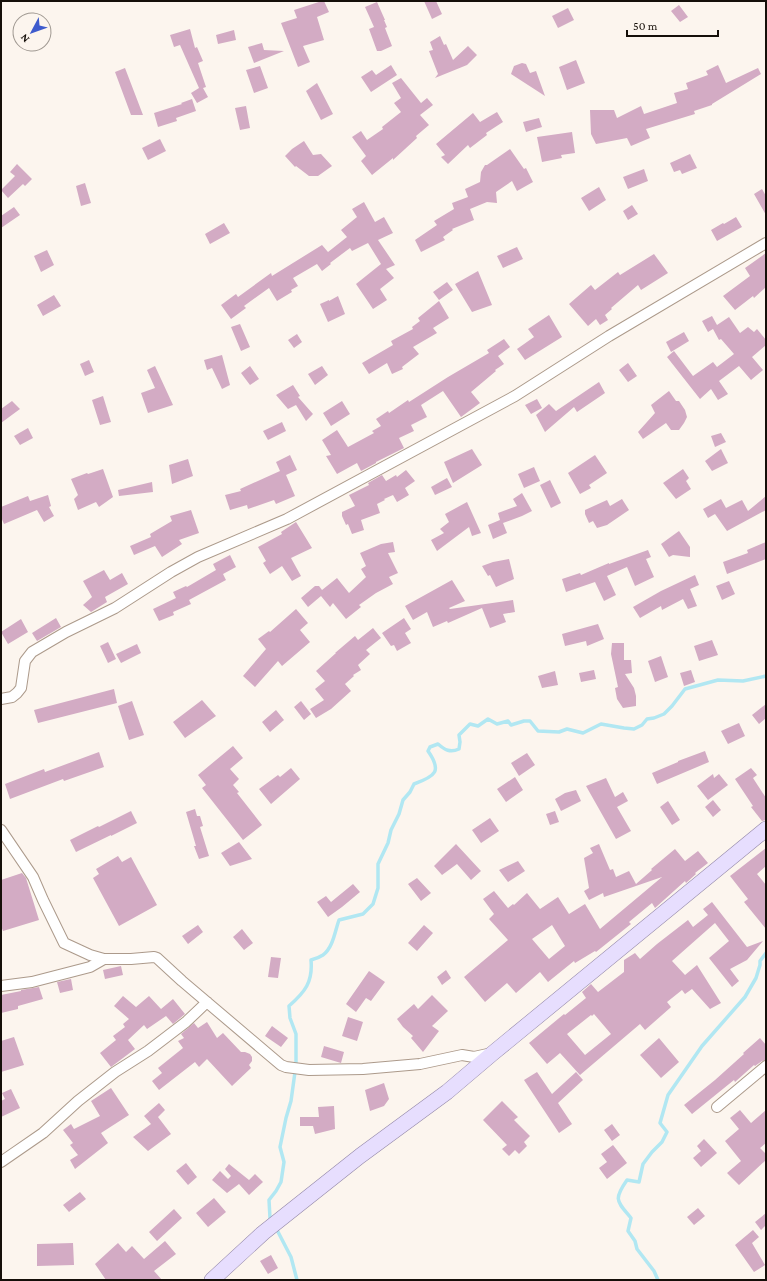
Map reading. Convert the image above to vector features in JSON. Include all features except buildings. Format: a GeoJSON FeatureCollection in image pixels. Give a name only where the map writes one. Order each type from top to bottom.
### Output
{"type":"FeatureCollection","features":[{"type":"Feature","properties":{"kind":"main road"},"geometry":{"type":"LineString","coordinates":[[212,1280],[264,1233],[360,1156],[447,1092],[766,829]]}},
{"type":"Feature","properties":{"kind":"street"},"geometry":{"type":"LineString","coordinates":[[1,700],[12,697],[21,688],[25,661],[32,652],[66,632],[115,608],[170,572],[198,557],[287,519],[515,396],[609,336],[766,242]]}},
{"type":"Feature","properties":{"kind":"street"},"geometry":{"type":"LineString","coordinates":[[1,830],[33,877],[64,943],[90,955],[104,959],[157,958],[281,1065],[309,1070],[363,1069],[420,1064],[462,1055],[474,1057],[493,1053]]}},
{"type":"Feature","properties":{"kind":"street"},"geometry":{"type":"LineString","coordinates":[[1,986],[32,982],[90,967],[104,959]]}},
{"type":"Feature","properties":{"kind":"street"},"geometry":{"type":"LineString","coordinates":[[1,1162],[43,1133],[78,1101],[115,1072],[148,1051],[186,1022],[207,1002]]}},
{"type":"Feature","properties":{"kind":"street"},"geometry":{"type":"LineString","coordinates":[[717,1107],[766,1066]]}},
{"type":"Feature","properties":{"kind":"waterway"},"geometry":{"type":"LineString","coordinates":[[296,1063],[296,1034],[290,1018],[289,1006],[307,986],[311,974],[311,960],[323,955],[329,948],[339,920],[363,914],[373,904],[378,888],[378,864],[388,843],[391,830],[399,814],[403,800],[410,792],[414,784],[432,775],[436,768],[435,763],[428,751],[430,747],[438,744],[448,750],[453,751],[459,749],[459,735],[470,724],[478,726],[488,719],[497,724],[508,721],[511,725],[524,721],[530,721],[538,731],[559,732],[567,729],[583,733],[601,724],[634,729],[642,725],[647,719],[664,714],[685,689],[718,680],[743,681],[766,676]]}},
{"type":"Feature","properties":{"kind":"waterway"},"geometry":{"type":"LineString","coordinates":[[658,1280],[654,1271],[637,1249],[635,1241],[628,1231],[631,1218],[622,1208],[618,1200],[618,1196],[627,1180],[639,1182],[643,1164],[662,1142],[667,1132],[660,1123],[668,1095],[702,1046],[745,997],[756,978],[760,961],[766,953]]}},
{"type":"Feature","properties":{"kind":"waterway"},"geometry":{"type":"LineString","coordinates":[[272,1221],[270,1218],[269,1200],[281,1182],[284,1162],[280,1147],[291,1101],[295,1072]]}},
{"type":"Feature","properties":{"kind":"waterway"},"geometry":{"type":"LineString","coordinates":[[276,1228],[291,1257],[297,1280]]}}]}
